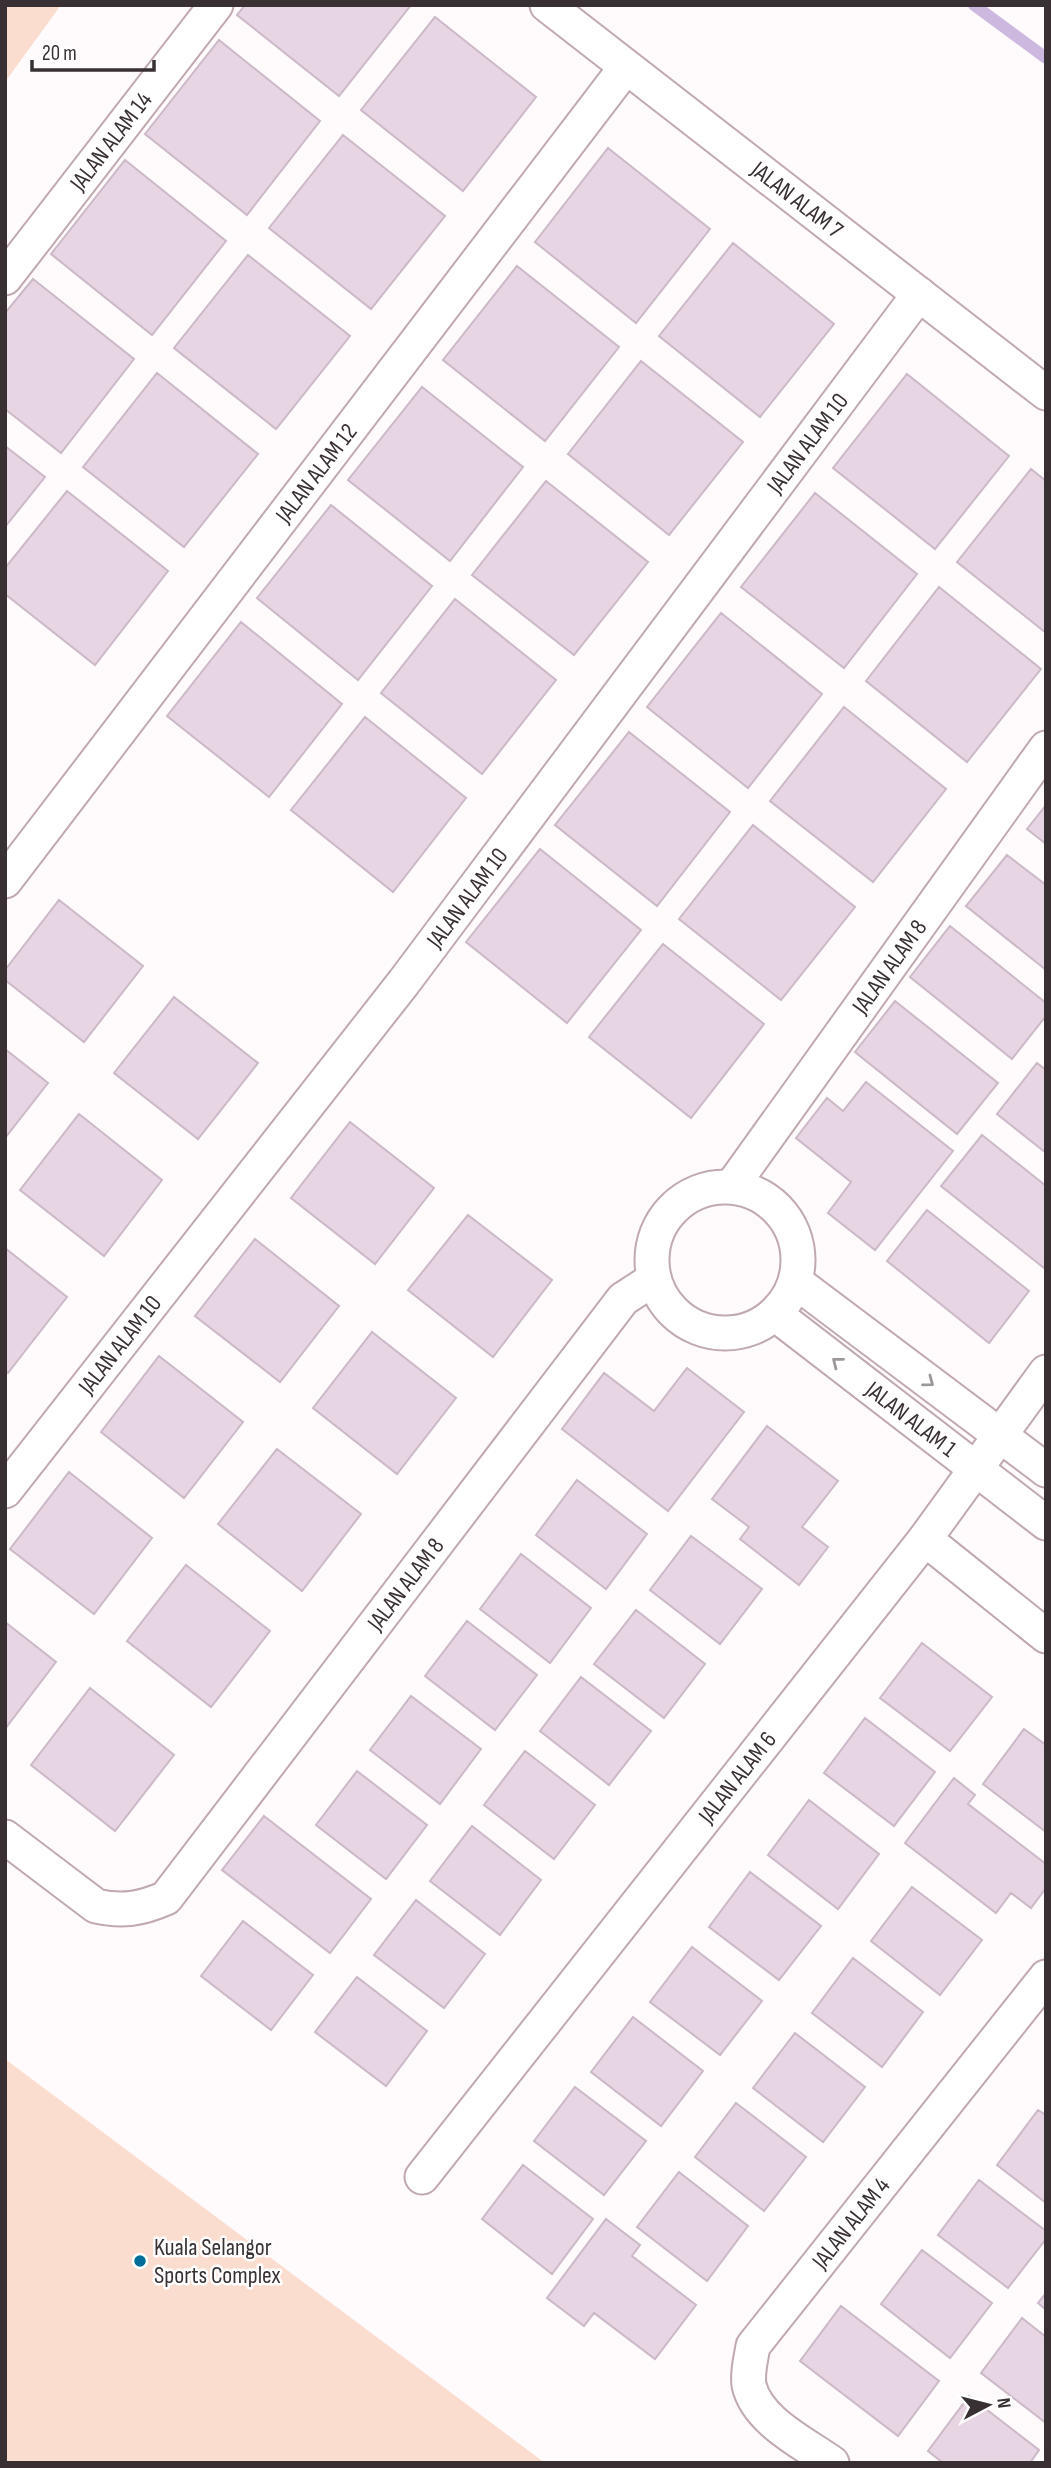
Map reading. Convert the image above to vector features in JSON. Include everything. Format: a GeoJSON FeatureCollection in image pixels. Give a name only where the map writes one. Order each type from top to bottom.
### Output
{"type":"FeatureCollection","features":[{"type":"Feature","properties":{"kind":"street","name":"JALAN ALAM 14"},"geometry":{"type":"LineString","coordinates":[[5,278],[216,5]]}},
{"type":"Feature","properties":{"kind":"street","name":"JALAN ALAM 7"},"geometry":{"type":"LineString","coordinates":[[547,5],[1046,393]]}},
{"type":"Feature","properties":{"kind":"street","name":"JALAN ALAM 12"},"geometry":{"type":"LineString","coordinates":[[5,881],[626,66]]}},
{"type":"Feature","properties":{"kind":"street","name":"JALAN ALAM 10"},"geometry":{"type":"LineString","coordinates":[[5,1491],[404,982],[919,294]]}},
{"type":"Feature","properties":{"kind":"street","name":"JALAN ALAM 8"},"geometry":{"type":"LineString","coordinates":[[732,1185],[1046,748]]}},
{"type":"Feature","properties":{"kind":"street"},"geometry":{"type":"LineString","coordinates":[[732,1185],[753,1191],[771,1202],[786,1219],[796,1238],[799,1260],[796,1282],[788,1299],[775,1314],[755,1328],[730,1334],[705,1331],[682,1320],[665,1301],[654,1279],[652,1255],[657,1232],[669,1212],[687,1196],[708,1188],[732,1185]]}},
{"type":"Feature","properties":{"kind":"street","name":"JALAN ALAM 8"},"geometry":{"type":"LineString","coordinates":[[5,1837],[96,1906],[131,1910],[166,1898],[624,1299],[654,1279]]}},
{"type":"Feature","properties":{"kind":"street","name":"JALAN ALAM 1"},"geometry":{"type":"LineString","coordinates":[[796,1282],[1046,1470]]}},
{"type":"Feature","properties":{"kind":"street","name":"JALAN ALAM 1"},"geometry":{"type":"LineString","coordinates":[[775,1314],[1046,1523]]}},
{"type":"Feature","properties":{"kind":"street","name":"JALAN ALAM 6"},"geometry":{"type":"LineString","coordinates":[[422,2176],[925,1539],[1046,1372]]}},
{"type":"Feature","properties":{"kind":"street"},"geometry":{"type":"LineString","coordinates":[[925,1539],[1046,1636]]}},
{"type":"Feature","properties":{"kind":"street","name":"JALAN ALAM 4"},"geometry":{"type":"LineString","coordinates":[[832,2463],[765,2416],[749,2385],[753,2346],[1046,1977]]}},
{"type":"Feature","properties":{"kind":"shaded area"},"geometry":{"type":"Polygon","coordinates":[[[5,5],[61,5],[5,82],[5,5]]]}},
{"type":"Feature","properties":{"kind":"shaded area","name":"Kuala Selangor Sports Complex"},"geometry":{"type":"Polygon","coordinates":[[[5,2059],[545,2463],[5,2463],[5,2059]]]}},
{"type":"Feature","properties":{"kind":"building"},"geometry":{"type":"Polygon","coordinates":[[[245,5],[411,5],[339,96],[237,15],[245,5]]]}},
{"type":"Feature","properties":{"kind":"building"},"geometry":{"type":"Polygon","coordinates":[[[435,17],[536,97],[463,191],[361,110],[435,17]]]}},
{"type":"Feature","properties":{"kind":"building"},"geometry":{"type":"Polygon","coordinates":[[[219,40],[320,121],[247,215],[145,134],[219,40]]]}},
{"type":"Feature","properties":{"kind":"building"},"geometry":{"type":"Polygon","coordinates":[[[343,135],[445,216],[371,309],[269,228],[343,135]]]}},
{"type":"Feature","properties":{"kind":"building"},"geometry":{"type":"Polygon","coordinates":[[[608,148],[710,229],[636,323],[535,242],[608,148]]]}},
{"type":"Feature","properties":{"kind":"building"},"geometry":{"type":"Polygon","coordinates":[[[125,160],[226,241],[152,335],[51,254],[125,160]]]}},
{"type":"Feature","properties":{"kind":"building"},"geometry":{"type":"Polygon","coordinates":[[[733,243],[834,324],[760,417],[659,336],[733,243]]]}},
{"type":"Feature","properties":{"kind":"building"},"geometry":{"type":"Polygon","coordinates":[[[248,255],[350,336],[276,429],[174,348],[248,255]]]}},
{"type":"Feature","properties":{"kind":"building"},"geometry":{"type":"Polygon","coordinates":[[[517,266],[619,347],[545,441],[443,360],[517,266]]]}},
{"type":"Feature","properties":{"kind":"building"},"geometry":{"type":"Polygon","coordinates":[[[33,279],[134,359],[61,453],[5,409],[5,313],[33,279]]]}},
{"type":"Feature","properties":{"kind":"building"},"geometry":{"type":"Polygon","coordinates":[[[641,361],[743,442],[669,535],[568,454],[641,361]]]}},
{"type":"Feature","properties":{"kind":"building"},"geometry":{"type":"Polygon","coordinates":[[[157,373],[258,454],[184,547],[83,467],[157,373]]]}},
{"type":"Feature","properties":{"kind":"building"},"geometry":{"type":"Polygon","coordinates":[[[907,374],[1009,456],[935,549],[833,468],[907,374]]]}},
{"type":"Feature","properties":{"kind":"building"},"geometry":{"type":"Polygon","coordinates":[[[422,387],[523,467],[450,561],[348,480],[422,387]]]}},
{"type":"Feature","properties":{"kind":"building"},"geometry":{"type":"Polygon","coordinates":[[[5,446],[45,477],[5,527],[5,446]]]}},
{"type":"Feature","properties":{"kind":"building"},"geometry":{"type":"Polygon","coordinates":[[[1031,469],[1046,481],[1046,633],[957,562],[1031,469]]]}},
{"type":"Feature","properties":{"kind":"building"},"geometry":{"type":"Polygon","coordinates":[[[546,481],[648,562],[574,655],[472,575],[546,481]]]}},
{"type":"Feature","properties":{"kind":"building"},"geometry":{"type":"Polygon","coordinates":[[[67,491],[168,571],[95,665],[5,594],[5,568],[67,491]]]}},
{"type":"Feature","properties":{"kind":"building"},"geometry":{"type":"Polygon","coordinates":[[[815,493],[917,574],[844,668],[741,587],[815,493]]]}},
{"type":"Feature","properties":{"kind":"building"},"geometry":{"type":"Polygon","coordinates":[[[331,505],[432,586],[358,680],[257,598],[331,505]]]}},
{"type":"Feature","properties":{"kind":"building"},"geometry":{"type":"Polygon","coordinates":[[[939,587],[1041,669],[967,762],[866,681],[939,587]]]}},
{"type":"Feature","properties":{"kind":"building"},"geometry":{"type":"Polygon","coordinates":[[[455,599],[556,680],[482,774],[381,693],[455,599]]]}},
{"type":"Feature","properties":{"kind":"building"},"geometry":{"type":"Polygon","coordinates":[[[721,613],[822,694],[748,788],[647,707],[721,613]]]}},
{"type":"Feature","properties":{"kind":"building"},"geometry":{"type":"Polygon","coordinates":[[[241,622],[342,704],[269,797],[167,716],[241,622]]]}},
{"type":"Feature","properties":{"kind":"building"},"geometry":{"type":"Polygon","coordinates":[[[844,707],[946,789],[873,882],[770,801],[844,707]]]}},
{"type":"Feature","properties":{"kind":"building"},"geometry":{"type":"Polygon","coordinates":[[[365,717],[466,798],[393,892],[291,810],[365,717]]]}},
{"type":"Feature","properties":{"kind":"building"},"geometry":{"type":"Polygon","coordinates":[[[629,732],[730,812],[657,906],[555,825],[629,732]]]}},
{"type":"Feature","properties":{"kind":"building"},"geometry":{"type":"Polygon","coordinates":[[[1046,805],[1046,844],[1027,829],[1046,805]]]}},
{"type":"Feature","properties":{"kind":"building"},"geometry":{"type":"Polygon","coordinates":[[[753,825],[855,907],[781,1000],[679,919],[753,825]]]}},
{"type":"Feature","properties":{"kind":"building"},"geometry":{"type":"Polygon","coordinates":[[[540,849],[641,930],[567,1023],[466,942],[540,849]]]}},
{"type":"Feature","properties":{"kind":"building"},"geometry":{"type":"Polygon","coordinates":[[[1007,855],[1046,885],[1046,970],[966,906],[1007,855]]]}},
{"type":"Feature","properties":{"kind":"building"},"geometry":{"type":"Polygon","coordinates":[[[59,900],[143,966],[84,1042],[5,980],[5,970],[59,900]]]}},
{"type":"Feature","properties":{"kind":"building"},"geometry":{"type":"Polygon","coordinates":[[[950,926],[1046,1003],[1046,1016],[1012,1059],[910,977],[950,926]]]}},
{"type":"Feature","properties":{"kind":"building"},"geometry":{"type":"Polygon","coordinates":[[[663,944],[764,1024],[691,1118],[589,1037],[663,944]]]}},
{"type":"Feature","properties":{"kind":"building"},"geometry":{"type":"Polygon","coordinates":[[[174,997],[258,1063],[198,1139],[114,1073],[174,997]]]}},
{"type":"Feature","properties":{"kind":"building"},"geometry":{"type":"Polygon","coordinates":[[[895,1001],[998,1083],[957,1134],[855,1052],[895,1001]]]}},
{"type":"Feature","properties":{"kind":"building"},"geometry":{"type":"Polygon","coordinates":[[[5,1049],[48,1083],[5,1138],[5,1049]]]}},
{"type":"Feature","properties":{"kind":"building"},"geometry":{"type":"Polygon","coordinates":[[[1037,1063],[1046,1070],[1046,1153],[997,1114],[1037,1063]]]}},
{"type":"Feature","properties":{"kind":"building"},"geometry":{"type":"Polygon","coordinates":[[[866,1082],[953,1151],[875,1250],[828,1213],[851,1182],[796,1138],[827,1098],[843,1111],[866,1082]]]}},
{"type":"Feature","properties":{"kind":"building"},"geometry":{"type":"Polygon","coordinates":[[[79,1114],[162,1180],[104,1256],[20,1190],[79,1114]]]}},
{"type":"Feature","properties":{"kind":"building"},"geometry":{"type":"Polygon","coordinates":[[[350,1122],[434,1188],[375,1264],[291,1198],[350,1122]]]}},
{"type":"Feature","properties":{"kind":"building"},"geometry":{"type":"Polygon","coordinates":[[[982,1135],[1046,1186],[1044,1268],[941,1186],[982,1135]]]}},
{"type":"Feature","properties":{"kind":"building"},"geometry":{"type":"Polygon","coordinates":[[[927,1210],[1029,1291],[989,1343],[887,1261],[927,1210]]]}},
{"type":"Feature","properties":{"kind":"building"},"geometry":{"type":"Polygon","coordinates":[[[468,1215],[552,1280],[493,1357],[408,1290],[468,1215]]]}},
{"type":"Feature","properties":{"kind":"building"},"geometry":{"type":"Polygon","coordinates":[[[255,1239],[339,1306],[280,1382],[195,1316],[255,1239]]]}},
{"type":"Feature","properties":{"kind":"building"},"geometry":{"type":"Polygon","coordinates":[[[5,1248],[67,1297],[8,1373],[5,1371],[5,1248]]]}},
{"type":"Feature","properties":{"kind":"building"},"geometry":{"type":"Polygon","coordinates":[[[372,1332],[456,1398],[397,1474],[313,1408],[372,1332]]]}},
{"type":"Feature","properties":{"kind":"building"},"geometry":{"type":"Polygon","coordinates":[[[159,1356],[243,1422],[184,1498],[101,1432],[159,1356]]]}},
{"type":"Feature","properties":{"kind":"building"},"geometry":{"type":"Polygon","coordinates":[[[687,1368],[744,1412],[668,1511],[562,1429],[604,1373],[654,1411],[687,1368]]]}},
{"type":"Feature","properties":{"kind":"building"},"geometry":{"type":"Polygon","coordinates":[[[767,1426],[838,1481],[802,1527],[828,1547],[799,1585],[740,1539],[749,1527],[712,1499],[767,1426]]]}},
{"type":"Feature","properties":{"kind":"building"},"geometry":{"type":"Polygon","coordinates":[[[277,1449],[361,1514],[302,1591],[218,1524],[277,1449]]]}},
{"type":"Feature","properties":{"kind":"building"},"geometry":{"type":"Polygon","coordinates":[[[69,1472],[152,1538],[94,1614],[10,1549],[69,1472]]]}},
{"type":"Feature","properties":{"kind":"building"},"geometry":{"type":"Polygon","coordinates":[[[577,1480],[647,1534],[606,1589],[536,1535],[577,1480]]]}},
{"type":"Feature","properties":{"kind":"building"},"geometry":{"type":"Polygon","coordinates":[[[691,1536],[762,1589],[720,1644],[650,1590],[691,1536]]]}},
{"type":"Feature","properties":{"kind":"building"},"geometry":{"type":"Polygon","coordinates":[[[521,1554],[591,1608],[550,1663],[480,1609],[521,1554]]]}},
{"type":"Feature","properties":{"kind":"building"},"geometry":{"type":"Polygon","coordinates":[[[186,1565],[270,1631],[211,1707],[127,1641],[186,1565]]]}},
{"type":"Feature","properties":{"kind":"building"},"geometry":{"type":"Polygon","coordinates":[[[636,1610],[705,1664],[664,1718],[594,1664],[636,1610]]]}},
{"type":"Feature","properties":{"kind":"building"},"geometry":{"type":"Polygon","coordinates":[[[467,1621],[537,1675],[495,1730],[425,1676],[467,1621]]]}},
{"type":"Feature","properties":{"kind":"building"},"geometry":{"type":"Polygon","coordinates":[[[5,1622],[56,1662],[5,1729],[5,1622]]]}},
{"type":"Feature","properties":{"kind":"building"},"geometry":{"type":"Polygon","coordinates":[[[922,1643],[992,1697],[950,1751],[880,1698],[922,1643]]]}},
{"type":"Feature","properties":{"kind":"building"},"geometry":{"type":"Polygon","coordinates":[[[581,1677],[651,1731],[609,1785],[540,1731],[581,1677]]]}},
{"type":"Feature","properties":{"kind":"building"},"geometry":{"type":"Polygon","coordinates":[[[90,1688],[174,1755],[115,1831],[31,1765],[90,1688]]]}},
{"type":"Feature","properties":{"kind":"building"},"geometry":{"type":"Polygon","coordinates":[[[411,1696],[481,1749],[440,1804],[370,1750],[411,1696]]]}},
{"type":"Feature","properties":{"kind":"building"},"geometry":{"type":"Polygon","coordinates":[[[865,1718],[935,1772],[894,1826],[824,1773],[865,1718]]]}},
{"type":"Feature","properties":{"kind":"building"},"geometry":{"type":"Polygon","coordinates":[[[1024,1729],[1046,1745],[1046,1832],[983,1784],[1024,1729]]]}},
{"type":"Feature","properties":{"kind":"building"},"geometry":{"type":"Polygon","coordinates":[[[525,1751],[595,1805],[554,1859],[484,1805],[525,1751]]]}},
{"type":"Feature","properties":{"kind":"building"},"geometry":{"type":"Polygon","coordinates":[[[357,1771],[427,1825],[386,1879],[316,1825],[357,1771]]]}},
{"type":"Feature","properties":{"kind":"building"},"geometry":{"type":"Polygon","coordinates":[[[954,1778],[975,1795],[968,1804],[1046,1864],[1046,1888],[1031,1908],[1011,1893],[996,1913],[905,1843],[954,1778]]]}},
{"type":"Feature","properties":{"kind":"building"},"geometry":{"type":"Polygon","coordinates":[[[809,1800],[879,1854],[838,1909],[768,1855],[809,1800]]]}},
{"type":"Feature","properties":{"kind":"building"},"geometry":{"type":"Polygon","coordinates":[[[264,1816],[371,1899],[330,1953],[222,1870],[264,1816]]]}},
{"type":"Feature","properties":{"kind":"building"},"geometry":{"type":"Polygon","coordinates":[[[472,1826],[541,1880],[500,1935],[430,1881],[472,1826]]]}},
{"type":"Feature","properties":{"kind":"building"},"geometry":{"type":"Polygon","coordinates":[[[750,1872],[821,1926],[779,1980],[709,1927],[750,1872]]]}},
{"type":"Feature","properties":{"kind":"building"},"geometry":{"type":"Polygon","coordinates":[[[912,1887],[982,1940],[940,1995],[871,1941],[912,1887]]]}},
{"type":"Feature","properties":{"kind":"building"},"geometry":{"type":"Polygon","coordinates":[[[416,1900],[485,1954],[444,2008],[374,1955],[416,1900]]]}},
{"type":"Feature","properties":{"kind":"building"},"geometry":{"type":"Polygon","coordinates":[[[243,1921],[313,1975],[271,2030],[201,1976],[243,1921]]]}},
{"type":"Feature","properties":{"kind":"building"},"geometry":{"type":"Polygon","coordinates":[[[692,1947],[762,2001],[720,2055],[650,2002],[692,1947]]]}},
{"type":"Feature","properties":{"kind":"building"},"geometry":{"type":"Polygon","coordinates":[[[853,1958],[923,2012],[882,2067],[812,2013],[853,1958]]]}},
{"type":"Feature","properties":{"kind":"building"},"geometry":{"type":"Polygon","coordinates":[[[357,1977],[427,2031],[386,2086],[315,2032],[357,1977]]]}},
{"type":"Feature","properties":{"kind":"building"},"geometry":{"type":"Polygon","coordinates":[[[633,2017],[703,2071],[661,2126],[591,2072],[633,2017]]]}},
{"type":"Feature","properties":{"kind":"building"},"geometry":{"type":"Polygon","coordinates":[[[795,2033],[865,2087],[823,2142],[753,2088],[795,2033]]]}},
{"type":"Feature","properties":{"kind":"building"},"geometry":{"type":"Polygon","coordinates":[[[575,2087],[646,2141],[604,2195],[534,2141],[575,2087]]]}},
{"type":"Feature","properties":{"kind":"building"},"geometry":{"type":"Polygon","coordinates":[[[736,2103],[806,2157],[764,2211],[695,2157],[736,2103]]]}},
{"type":"Feature","properties":{"kind":"building"},"geometry":{"type":"Polygon","coordinates":[[[1038,2110],[1046,2115],[1046,2203],[997,2165],[1038,2110]]]}},
{"type":"Feature","properties":{"kind":"building"},"geometry":{"type":"Polygon","coordinates":[[[523,2165],[593,2219],[552,2274],[482,2219],[523,2165]]]}},
{"type":"Feature","properties":{"kind":"building"},"geometry":{"type":"Polygon","coordinates":[[[679,2172],[748,2226],[707,2281],[637,2227],[679,2172]]]}},
{"type":"Feature","properties":{"kind":"building"},"geometry":{"type":"Polygon","coordinates":[[[979,2180],[1046,2231],[1046,2239],[1008,2288],[938,2235],[979,2180]]]}},
{"type":"Feature","properties":{"kind":"building"},"geometry":{"type":"Polygon","coordinates":[[[606,2219],[640,2245],[632,2256],[696,2305],[655,2359],[594,2313],[584,2326],[547,2298],[606,2219]]]}},
{"type":"Feature","properties":{"kind":"building"},"geometry":{"type":"Polygon","coordinates":[[[922,2250],[992,2303],[950,2358],[881,2304],[922,2250]]]}},
{"type":"Feature","properties":{"kind":"building"},"geometry":{"type":"Polygon","coordinates":[[[1046,2293],[1046,2310],[1038,2303],[1046,2293]]]}},
{"type":"Feature","properties":{"kind":"building"},"geometry":{"type":"Polygon","coordinates":[[[841,2306],[939,2381],[898,2436],[800,2361],[841,2306]]]}},
{"type":"Feature","properties":{"kind":"building"},"geometry":{"type":"Polygon","coordinates":[[[1022,2318],[1046,2337],[1046,2423],[981,2373],[1022,2318]]]}},
{"type":"Feature","properties":{"kind":"building"},"geometry":{"type":"Polygon","coordinates":[[[969,2396],[1039,2450],[1030,2463],[943,2463],[928,2451],[969,2396]]]}},
{"type":"Feature","properties":{"kind":"waterway"},"geometry":{"type":"LineString","coordinates":[[974,5],[1046,58]]}},
{"type":"Feature","properties":{"kind":"place","name":"Kuala Selangor Sports Complex"},"geometry":{"type":"Point","coordinates":[140,2261]}}]}
